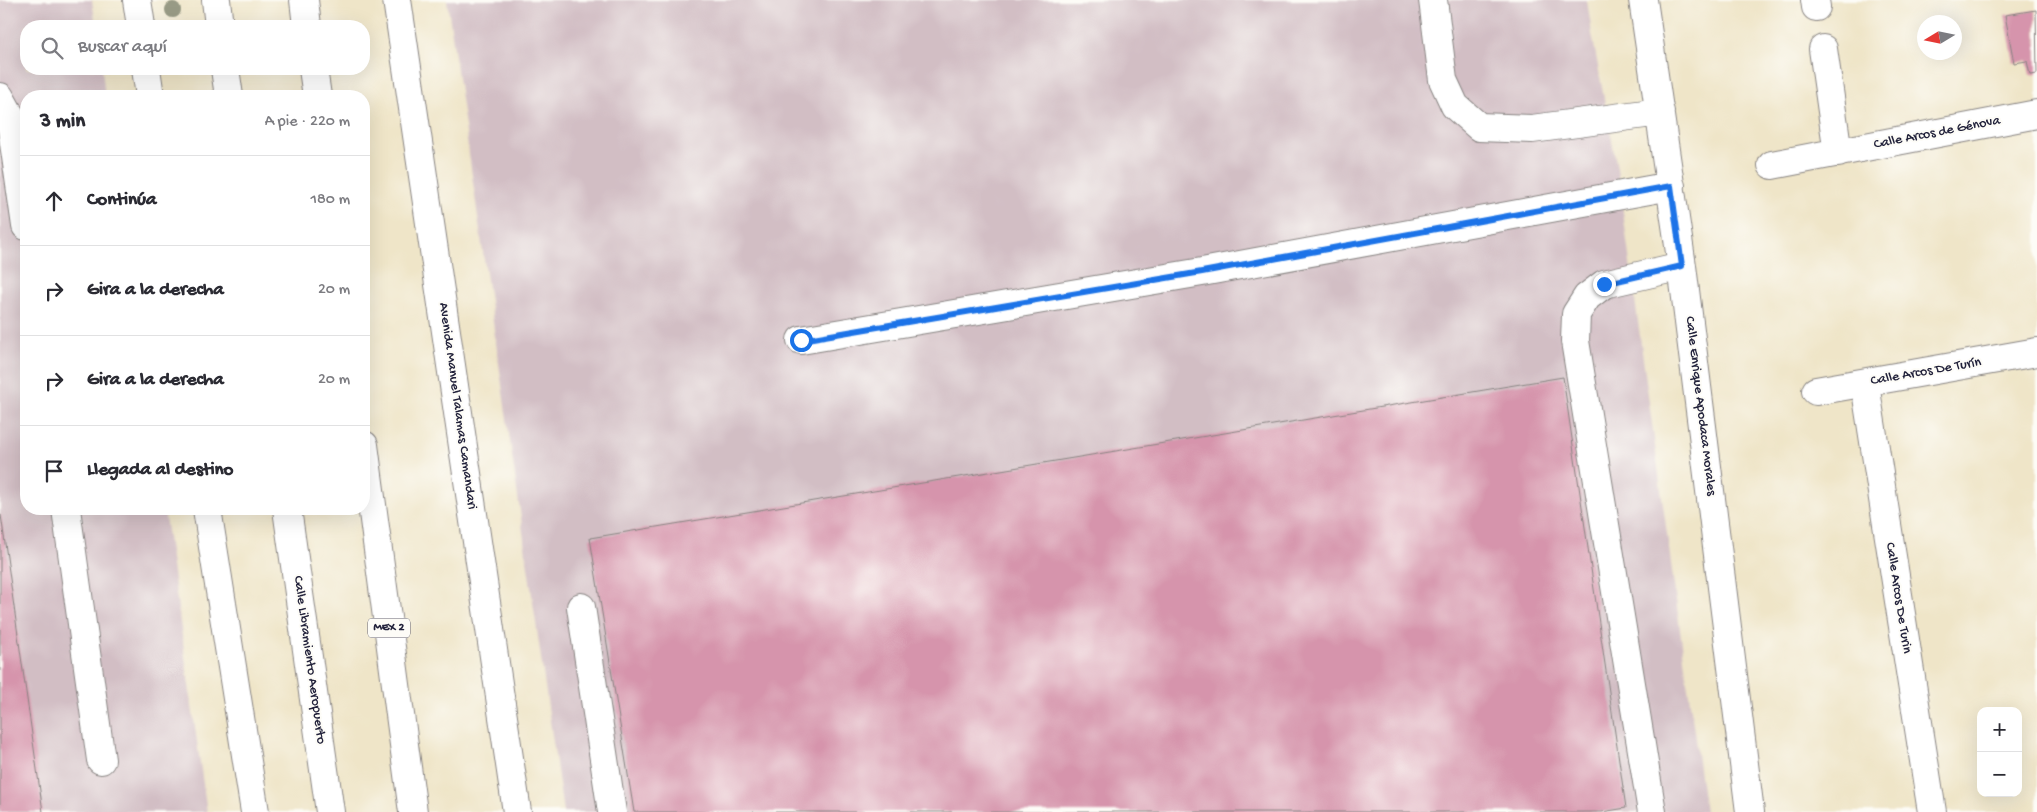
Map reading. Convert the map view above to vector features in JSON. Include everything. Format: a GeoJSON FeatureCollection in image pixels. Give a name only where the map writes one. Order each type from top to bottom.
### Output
{"type":"FeatureCollection","features":[{"type":"Feature","properties":{"kind":"main road"},"geometry":{"type":"LineString","coordinates":[[137,0],[140,20]]}},
{"type":"Feature","properties":{"kind":"main road"},"geometry":{"type":"LineString","coordinates":[[216,0],[218,20]]}},
{"type":"Feature","properties":{"kind":"main road"},"geometry":{"type":"LineString","coordinates":[[304,0],[306,20]]}},
{"type":"Feature","properties":{"kind":"main road","name":"Avenida Manuel Talamas Camandari"},"geometry":{"type":"LineString","coordinates":[[397,0],[517,812]]}},
{"type":"Feature","properties":{"kind":"main road"},"geometry":{"type":"LineString","coordinates":[[1433,0],[1443,80],[1455,106],[1479,127],[1532,129],[1660,112]]}},
{"type":"Feature","properties":{"kind":"main road","name":"Calle Enrique Apodaca Morales"},"geometry":{"type":"LineString","coordinates":[[1643,0],[1682,266],[1750,812]]}},
{"type":"Feature","properties":{"kind":"main road"},"geometry":{"type":"LineString","coordinates":[[1823,49],[1838,153]]}},
{"type":"Feature","properties":{"kind":"main road"},"geometry":{"type":"LineString","coordinates":[[147,75],[149,90]]}},
{"type":"Feature","properties":{"kind":"main road"},"geometry":{"type":"LineString","coordinates":[[226,75],[228,90]]}},
{"type":"Feature","properties":{"kind":"main road"},"geometry":{"type":"LineString","coordinates":[[314,75],[316,90]]}},
{"type":"Feature","properties":{"kind":"main road"},"geometry":{"type":"LineString","coordinates":[[0,97],[10,115],[20,184]]}},
{"type":"Feature","properties":{"kind":"main road","name":"Calle Arcos de Génova"},"geometry":{"type":"LineString","coordinates":[[1772,165],[2037,114]]}},
{"type":"Feature","properties":{"kind":"main road"},"geometry":{"type":"LineString","coordinates":[[801,340],[1202,272],[1671,186]]}},
{"type":"Feature","properties":{"kind":"main road"},"geometry":{"type":"LineString","coordinates":[[1652,812],[1575,342],[1576,314],[1586,297],[1604,284],[1682,266]]}},
{"type":"Feature","properties":{"kind":"main road","name":"Calle Arcos De Turín"},"geometry":{"type":"LineString","coordinates":[[1816,391],[1865,384],[2037,352]]}},
{"type":"Feature","properties":{"kind":"main road","name":"Calle Arcos De Turin"},"geometry":{"type":"LineString","coordinates":[[1865,384],[1932,812]]}},
{"type":"Feature","properties":{"kind":"main road","name":"MEX 2"},"geometry":{"type":"LineString","coordinates":[[370,490],[413,812]]}},
{"type":"Feature","properties":{"kind":"main road"},"geometry":{"type":"LineString","coordinates":[[67,515],[101,760]]}},
{"type":"Feature","properties":{"kind":"main road"},"geometry":{"type":"LineString","coordinates":[[208,515],[255,812]]}},
{"type":"Feature","properties":{"kind":"main road","name":"Calle Libramiento Aeropuerto"},"geometry":{"type":"LineString","coordinates":[[288,515],[330,812]]}},
{"type":"Feature","properties":{"kind":"main road"},"geometry":{"type":"LineString","coordinates":[[581,608],[612,812]]}},
{"type":"Feature","properties":{"kind":"shaded area"},"geometry":{"type":"Polygon","coordinates":[[[0,0],[92,0],[95,20],[20,20],[20,75],[103,75],[104,90],[20,90],[20,515],[165,515],[207,812],[0,812],[0,0]]]}},
{"type":"Feature","properties":{"kind":"shaded area"},"geometry":{"type":"Polygon","coordinates":[[[447,0],[1587,0],[1617,168],[1705,812],[563,812],[447,0]]]}},
{"type":"Feature","properties":{"kind":"building"},"geometry":{"type":"Polygon","coordinates":[[[2036,10],[2037,74],[2030,75],[2027,61],[2014,63],[2005,15],[2036,10]]]}},
{"type":"Feature","properties":{"kind":"building"},"geometry":{"type":"Polygon","coordinates":[[[1563,377],[1626,808],[1602,812],[634,812],[590,538],[1563,377]]]}},
{"type":"Feature","properties":{"kind":"building"},"geometry":{"type":"Polygon","coordinates":[[[1,515],[43,812],[0,812],[1,515]]]}},
{"type":"Feature","properties":{"kind":"route"},"geometry":{"type":"LineString","coordinates":[[801,340],[1202,272],[1671,186],[1682,266],[1604,284]]}}]}
